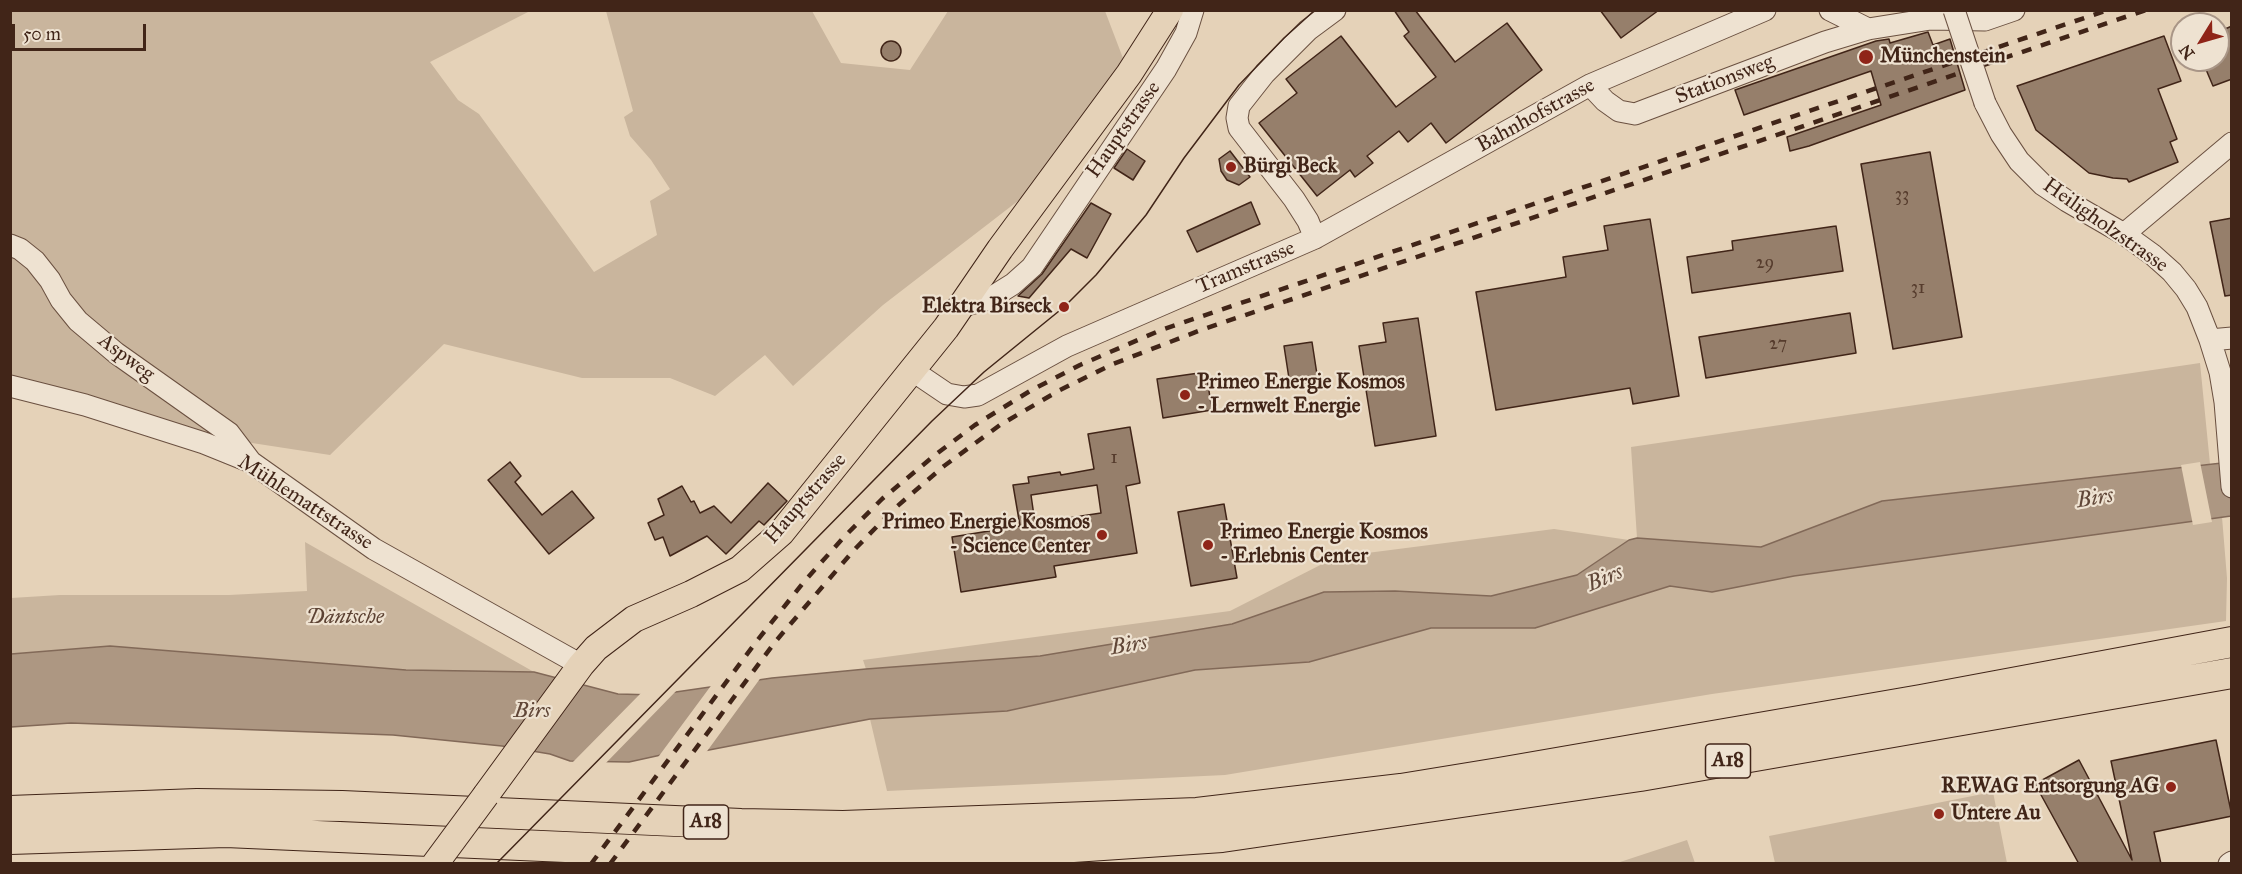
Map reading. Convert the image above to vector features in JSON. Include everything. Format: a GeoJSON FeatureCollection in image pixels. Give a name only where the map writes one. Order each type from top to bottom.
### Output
{"type":"FeatureCollection","features":[{"type":"Feature","properties":{"kind":"highway","name":"A18"},"geometry":{"type":"LineString","coordinates":[[10,811],[197,804],[342,806],[843,826],[1197,813],[1401,789],[1499,773],[1921,700],[2232,642]]}},
{"type":"Feature","properties":{"kind":"highway","name":"A18"},"geometry":{"type":"LineString","coordinates":[[10,839],[107,834],[226,832],[679,852],[850,852],[1073,847],[1222,837],[1640,776],[2232,674]]}},
{"type":"Feature","properties":{"kind":"main road","name":"Hauptstrasse"},"geometry":{"type":"LineString","coordinates":[[435,864],[581,665],[596,648],[634,619],[716,583],[740,569],[781,533],[963,306],[1000,249],[1129,74],[1170,10]]}},
{"type":"Feature","properties":{"kind":"street","name":"Hauptstrasse"},"geometry":{"type":"LineString","coordinates":[[963,306],[989,299],[1013,284],[1032,267],[1166,69],[1186,33],[1193,10]]}},
{"type":"Feature","properties":{"kind":"street","name":"Tramstrasse"},"geometry":{"type":"LineString","coordinates":[[913,371],[947,394],[971,397],[1067,346],[1315,238],[1308,221],[1294,199],[1239,128],[1239,106],[1265,73],[1308,30],[1335,10]]}},
{"type":"Feature","properties":{"kind":"street","name":"Bahnhofstrasse"},"geometry":{"type":"LineString","coordinates":[[1315,238],[1590,86],[1765,10]]}},
{"type":"Feature","properties":{"kind":"street"},"geometry":{"type":"LineString","coordinates":[[1830,10],[1868,29]]}},
{"type":"Feature","properties":{"kind":"street","name":"Heiligholzstrasse"},"geometry":{"type":"LineString","coordinates":[[1954,10],[1985,104],[2019,161],[2043,185],[2124,234],[2172,272],[2197,307],[2220,372],[2225,402],[2232,487]]}},
{"type":"Feature","properties":{"kind":"street","name":"Stationsweg"},"geometry":{"type":"LineString","coordinates":[[1590,86],[1619,111],[1635,114],[1824,42],[1868,29],[1931,19],[1985,20],[2014,10]]}},
{"type":"Feature","properties":{"kind":"street"},"geometry":{"type":"LineString","coordinates":[[2124,234],[2232,143]]}},
{"type":"Feature","properties":{"kind":"street","name":"Aspweg"},"geometry":{"type":"LineString","coordinates":[[10,245],[20,249],[35,261],[78,321],[116,353],[229,433],[251,462]]}},
{"type":"Feature","properties":{"kind":"street"},"geometry":{"type":"LineString","coordinates":[[2210,340],[2232,338]]}},
{"type":"Feature","properties":{"kind":"street","name":"Mühlemattstrasse"},"geometry":{"type":"LineString","coordinates":[[10,386],[85,405],[204,443],[251,462],[374,549],[581,665]]}},
{"type":"Feature","properties":{"kind":"green space"},"geometry":{"type":"Polygon","coordinates":[[[10,11],[530,11],[430,62],[458,100],[479,114],[594,272],[657,235],[650,201],[670,189],[651,160],[630,136],[624,117],[633,111],[606,11],[812,11],[841,63],[910,70],[948,11],[1105,11],[1129,74],[1062,167],[883,305],[793,386],[765,355],[715,396],[670,378],[582,378],[444,344],[330,455],[213,437],[11,378],[10,11]]]}},
{"type":"Feature","properties":{"kind":"green space"},"geometry":{"type":"Polygon","coordinates":[[[2200,363],[2210,464],[1882,501],[1761,547],[1637,538],[1631,447],[2200,363]]]}},
{"type":"Feature","properties":{"kind":"green space"},"geometry":{"type":"Polygon","coordinates":[[[2222,517],[2227,578],[2226,621],[1712,694],[1225,775],[887,791],[870,719],[1007,711],[1195,670],[1309,662],[1431,628],[1535,628],[1670,586],[1712,592],[1794,576],[2222,517]]]}},
{"type":"Feature","properties":{"kind":"green space"},"geometry":{"type":"Polygon","coordinates":[[[1554,529],[1629,540],[1577,575],[1491,596],[1395,591],[1324,592],[1232,624],[1044,656],[866,669],[863,660],[1230,611],[1336,557],[1554,529]]]}},
{"type":"Feature","properties":{"kind":"green space","name":"Däntsche"},"geometry":{"type":"Polygon","coordinates":[[[305,542],[534,672],[406,670],[110,646],[11,654],[11,598],[60,595],[229,595],[307,591],[305,542]]]}},
{"type":"Feature","properties":{"kind":"green space","name":"Untere Au"},"geometry":{"type":"Polygon","coordinates":[[[1993,792],[2007,863],[1775,863],[1769,836],[1993,792]]]}},
{"type":"Feature","properties":{"kind":"green space"},"geometry":{"type":"Polygon","coordinates":[[[1687,840],[1695,863],[1617,863],[1687,840]]]}},
{"type":"Feature","properties":{"kind":"water","name":"Birs"},"geometry":{"type":"Polygon","coordinates":[[[2231,462],[2231,516],[1794,576],[1712,592],[1670,586],[1535,628],[1431,628],[1309,662],[1195,670],[1007,711],[870,719],[683,755],[661,755],[629,762],[570,761],[550,754],[502,746],[393,735],[71,723],[11,727],[11,654],[110,646],[406,670],[534,672],[618,694],[655,695],[772,678],[1040,656],[1232,624],[1324,592],[1395,591],[1491,596],[1577,575],[1629,540],[1637,538],[1761,547],[1882,501],[2231,462]]]}},
{"type":"Feature","properties":{"kind":"pier"},"geometry":{"type":"Polygon","coordinates":[[[2200,462],[2212,522],[2193,525],[2181,465],[2200,462]]]}},
{"type":"Feature","properties":{"kind":"pier"},"geometry":{"type":"Polygon","coordinates":[[[762,676],[705,754],[656,760],[713,683],[762,676]]]}},
{"type":"Feature","properties":{"kind":"pier"},"geometry":{"type":"Polygon","coordinates":[[[679,688],[604,765],[571,764],[643,691],[679,688]]]}},
{"type":"Feature","properties":{"kind":"building"},"geometry":{"type":"Polygon","coordinates":[[[1394,10],[1415,10],[1455,62],[1507,23],[1542,70],[1446,143],[1431,123],[1408,142],[1399,131],[1367,156],[1373,163],[1355,177],[1350,170],[1317,196],[1259,123],[1297,93],[1286,79],[1341,36],[1396,107],[1436,77],[1404,36],[1409,32],[1394,10]]]}},
{"type":"Feature","properties":{"kind":"building"},"geometry":{"type":"Polygon","coordinates":[[[1600,10],[1659,10],[1621,38],[1600,10]]]}},
{"type":"Feature","properties":{"kind":"building"},"geometry":{"type":"Polygon","coordinates":[[[2232,26],[2232,79],[2213,86],[2207,72],[2230,72],[2230,27],[2232,26]]]}},
{"type":"Feature","properties":{"kind":"building"},"geometry":{"type":"Polygon","coordinates":[[[1928,32],[1933,45],[1950,39],[1965,90],[1790,151],[1787,137],[1881,105],[1871,71],[1744,115],[1735,90],[1876,41],[1889,39],[1890,43],[1928,32]]]}},
{"type":"Feature","properties":{"kind":"building"},"geometry":{"type":"Polygon","coordinates":[[[2164,36],[2170,52],[2170,72],[2178,72],[2181,81],[2158,89],[2177,139],[2170,142],[2178,162],[2129,182],[2127,179],[2089,173],[2036,130],[2017,86],[2164,36]]]}},
{"type":"Feature","properties":{"kind":"building"},"geometry":{"type":"Polygon","coordinates":[[[891,41],[898,44],[901,51],[898,58],[891,61],[884,58],[881,51],[884,44],[891,41]]]}},
{"type":"Feature","properties":{"kind":"building"},"geometry":{"type":"Polygon","coordinates":[[[1127,149],[1145,161],[1133,180],[1114,168],[1127,149]]]}},
{"type":"Feature","properties":{"kind":"building","name":"Bürgi Beck"},"geometry":{"type":"Polygon","coordinates":[[[1230,151],[1250,177],[1239,185],[1227,180],[1221,171],[1219,159],[1230,151]]]}},
{"type":"Feature","properties":{"kind":"building"},"geometry":{"type":"Polygon","coordinates":[[[1930,152],[1962,337],[1893,349],[1861,164],[1930,152]]]}},
{"type":"Feature","properties":{"kind":"building"},"geometry":{"type":"Polygon","coordinates":[[[1251,202],[1260,224],[1197,252],[1187,231],[1251,202]]]}},
{"type":"Feature","properties":{"kind":"building"},"geometry":{"type":"Polygon","coordinates":[[[1091,203],[1111,214],[1087,258],[1071,249],[1029,298],[1018,296],[1042,274],[1091,203]]]}},
{"type":"Feature","properties":{"kind":"building"},"geometry":{"type":"Polygon","coordinates":[[[2232,218],[2232,295],[2225,296],[2210,222],[2232,218]]]}},
{"type":"Feature","properties":{"kind":"building"},"geometry":{"type":"Polygon","coordinates":[[[1650,219],[1679,396],[1633,404],[1630,388],[1496,410],[1476,292],[1566,277],[1563,257],[1608,250],[1604,226],[1650,219]]]}},
{"type":"Feature","properties":{"kind":"building"},"geometry":{"type":"Polygon","coordinates":[[[1836,226],[1843,271],[1692,293],[1687,257],[1733,250],[1732,241],[1836,226]]]}},
{"type":"Feature","properties":{"kind":"building"},"geometry":{"type":"Polygon","coordinates":[[[1850,313],[1856,353],[1706,378],[1699,337],[1850,313]]]}},
{"type":"Feature","properties":{"kind":"building"},"geometry":{"type":"Polygon","coordinates":[[[1418,318],[1436,436],[1375,446],[1359,346],[1386,342],[1383,323],[1418,318]]]}},
{"type":"Feature","properties":{"kind":"building"},"geometry":{"type":"Polygon","coordinates":[[[1312,342],[1318,381],[1290,385],[1284,346],[1312,342]]]}},
{"type":"Feature","properties":{"kind":"building","name":"Primeo Energie Kosmos - Lernwelt Energie"},"geometry":{"type":"Polygon","coordinates":[[[1206,372],[1212,410],[1163,418],[1157,379],[1206,372]]]}},
{"type":"Feature","properties":{"kind":"building"},"geometry":{"type":"Polygon","coordinates":[[[1130,427],[1140,483],[1126,486],[1137,553],[1054,566],[1056,577],[961,592],[952,537],[1020,526],[1013,485],[1029,483],[1028,477],[1060,472],[1061,475],[1094,469],[1088,434],[1130,427]],[[1097,485],[1031,495],[1035,523],[1101,513],[1097,485]]]}},
{"type":"Feature","properties":{"kind":"building"},"geometry":{"type":"Polygon","coordinates":[[[510,462],[521,476],[515,482],[542,515],[572,491],[594,518],[549,554],[488,480],[510,462]]]}},
{"type":"Feature","properties":{"kind":"building"},"geometry":{"type":"Polygon","coordinates":[[[768,483],[787,501],[764,525],[759,521],[726,554],[707,536],[670,556],[663,537],[655,540],[648,523],[664,515],[658,499],[682,486],[700,513],[714,506],[731,523],[768,483]]]}},
{"type":"Feature","properties":{"kind":"building","name":"Primeo Energie Kosmos - Erlebnis Center"},"geometry":{"type":"Polygon","coordinates":[[[1224,504],[1237,578],[1191,586],[1178,512],[1224,504]]]}},
{"type":"Feature","properties":{"kind":"building","name":"REWAG Entsorgung AG"},"geometry":{"type":"Polygon","coordinates":[[[2216,740],[2232,816],[2154,832],[2161,864],[2079,864],[2035,784],[2079,760],[2132,860],[2111,761],[2216,740]]]}},
{"type":"Feature","properties":{"kind":"tram line"},"geometry":{"type":"LineString","coordinates":[[496,864],[932,421],[984,372],[1064,307],[1096,275],[1146,215],[1184,158],[1239,85],[1284,38],[1315,10]]}},
{"type":"Feature","properties":{"kind":"railway"},"geometry":{"type":"LineString","coordinates":[[591,864],[756,642],[803,583],[843,538],[882,499],[935,455],[975,425],[1030,391],[1080,365],[1161,330],[2108,10]]}},
{"type":"Feature","properties":{"kind":"railway"},"geometry":{"type":"LineString","coordinates":[[610,864],[775,642],[854,550],[894,509],[944,466],[1000,425],[1060,390],[1113,364],[1201,330],[2146,10]]}},
{"type":"Feature","properties":{"kind":"place","name":"Münchenstein"},"geometry":{"type":"Point","coordinates":[1866,57]}},
{"type":"Feature","properties":{"kind":"place","name":"Bürgi Beck"},"geometry":{"type":"Point","coordinates":[1231,167]}},
{"type":"Feature","properties":{"kind":"place","name":"Elektra Birseck"},"geometry":{"type":"Point","coordinates":[1064,307]}},
{"type":"Feature","properties":{"kind":"place","name":"Primeo Energie Kosmos - Lernwelt Energie"},"geometry":{"type":"Point","coordinates":[1185,395]}},
{"type":"Feature","properties":{"kind":"place","name":"Primeo Energie Kosmos - Science Center"},"geometry":{"type":"Point","coordinates":[1102,535]}},
{"type":"Feature","properties":{"kind":"place","name":"Primeo Energie Kosmos - Erlebnis Center"},"geometry":{"type":"Point","coordinates":[1208,545]}},
{"type":"Feature","properties":{"kind":"place","name":"REWAG Entsorgung AG"},"geometry":{"type":"Point","coordinates":[2171,787]}},
{"type":"Feature","properties":{"kind":"place","name":"Untere Au"},"geometry":{"type":"Point","coordinates":[1939,814]}}]}
